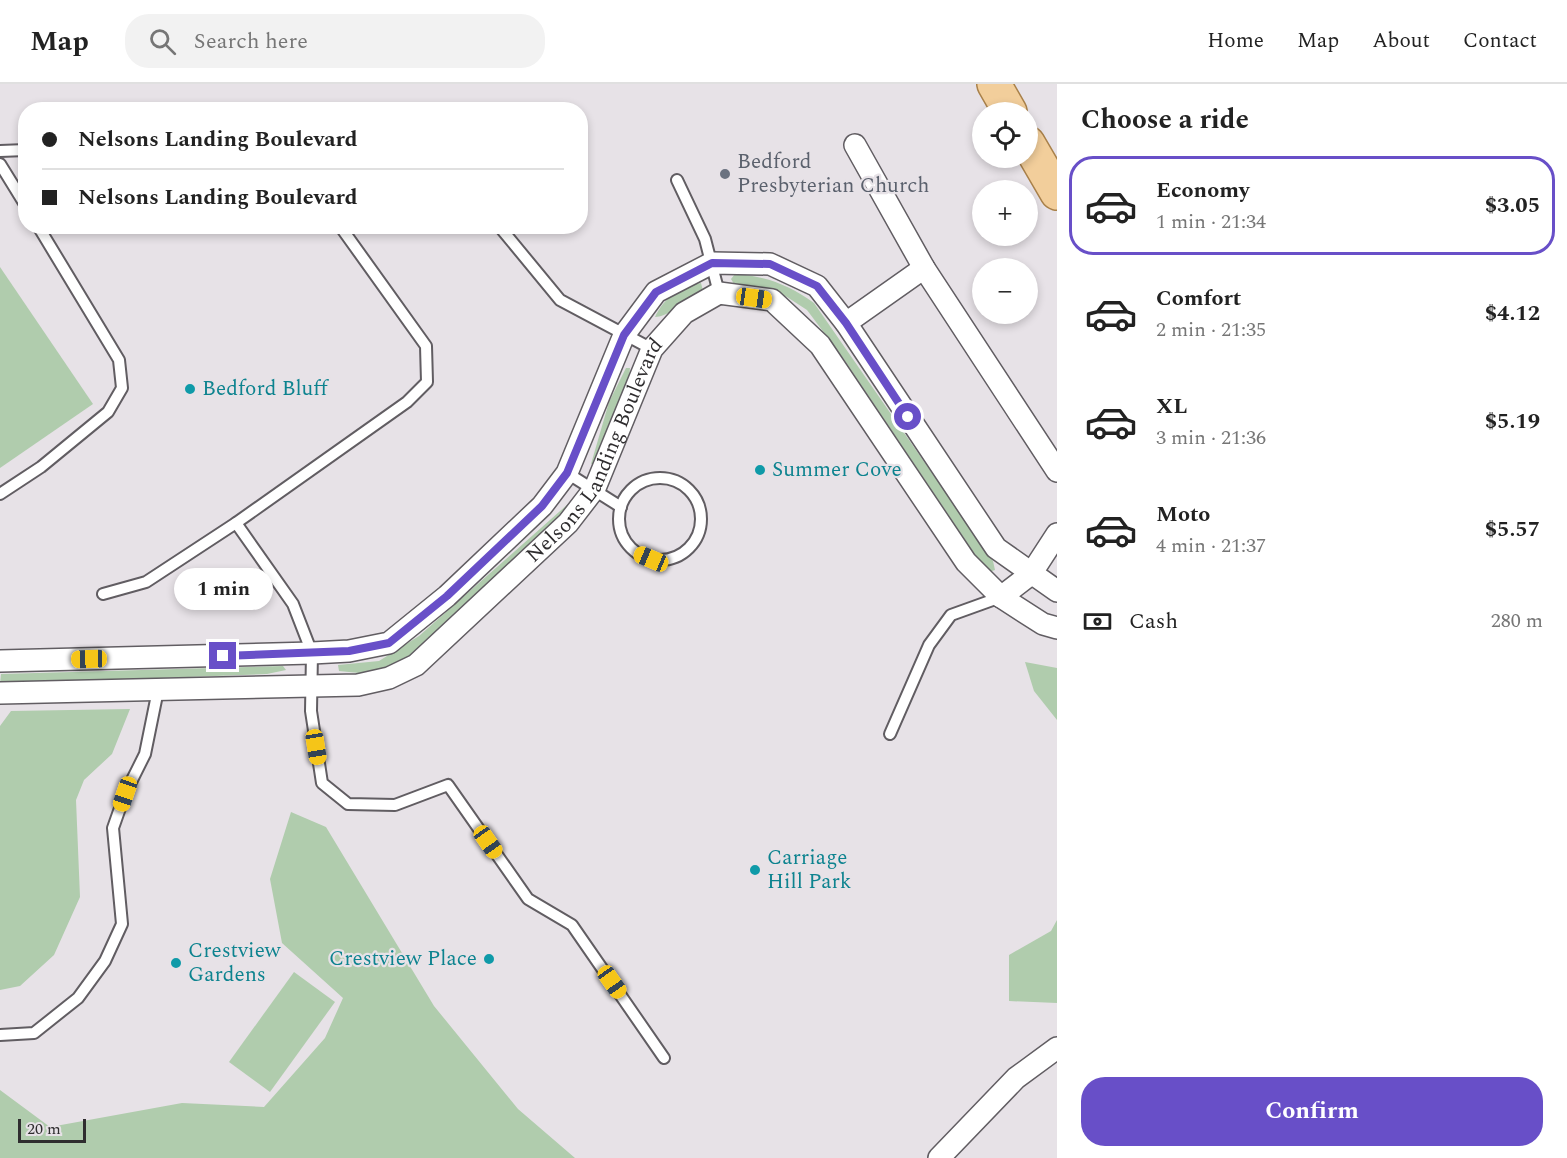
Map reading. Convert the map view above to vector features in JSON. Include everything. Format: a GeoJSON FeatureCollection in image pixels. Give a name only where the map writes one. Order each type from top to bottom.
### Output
{"type":"FeatureCollection","features":[{"type":"Feature","properties":{"kind":"main road"},"geometry":{"type":"LineString","coordinates":[[994,84],[1004,102]]}},
{"type":"Feature","properties":{"kind":"main road"},"geometry":{"type":"LineString","coordinates":[[1038,160],[1057,193]]}},
{"type":"Feature","properties":{"kind":"street"},"geometry":{"type":"LineString","coordinates":[[855,145],[924,268],[1057,471]]}},
{"type":"Feature","properties":{"kind":"street","name":"Nelsons Landing Boulevard"},"geometry":{"type":"LineString","coordinates":[[0,661],[312,653],[349,651],[389,643],[447,596],[534,514],[567,473],[624,335],[656,292],[712,263],[770,264],[817,286],[846,323],[996,548],[1057,591]]}},
{"type":"Feature","properties":{"kind":"street"},"geometry":{"type":"LineString","coordinates":[[846,323],[924,268]]}},
{"type":"Feature","properties":{"kind":"street"},"geometry":{"type":"LineString","coordinates":[[719,293],[772,300],[820,345],[966,562],[1001,597],[1043,624],[1057,628]]}},
{"type":"Feature","properties":{"kind":"street","name":"Nelsons Landing Boulevard"},"geometry":{"type":"LineString","coordinates":[[0,693],[358,685],[388,678],[416,665],[568,524],[595,488],[652,350],[684,313],[719,293]]}},
{"type":"Feature","properties":{"kind":"street"},"geometry":{"type":"LineString","coordinates":[[1001,597],[1031,574],[1057,534]]}},
{"type":"Feature","properties":{"kind":"street"},"geometry":{"type":"LineString","coordinates":[[939,1158],[1016,1078],[1057,1048]]}},
{"type":"Feature","properties":{"kind":"lane"},"geometry":{"type":"LineString","coordinates":[[0,151],[18,150]]}},
{"type":"Feature","properties":{"kind":"lane"},"geometry":{"type":"LineString","coordinates":[[0,164],[18,193]]}},
{"type":"Feature","properties":{"kind":"lane"},"geometry":{"type":"LineString","coordinates":[[677,180],[705,239],[719,293]]}},
{"type":"Feature","properties":{"kind":"lane"},"geometry":{"type":"LineString","coordinates":[[0,495],[41,467],[108,412],[122,388],[119,360],[43,234]]}},
{"type":"Feature","properties":{"kind":"lane"},"geometry":{"type":"LineString","coordinates":[[103,594],[146,582],[236,523],[407,402],[427,382],[426,346],[346,234]]}},
{"type":"Feature","properties":{"kind":"lane"},"geometry":{"type":"LineString","coordinates":[[506,234],[560,300],[652,350]]}},
{"type":"Feature","properties":{"kind":"lane"},"geometry":{"type":"LineString","coordinates":[[567,473],[595,488],[621,507]]}},
{"type":"Feature","properties":{"kind":"lane"},"geometry":{"type":"LineString","coordinates":[[655,479],[675,481],[687,489],[698,505],[700,525],[696,538],[688,549],[677,556],[665,560],[651,559],[628,546],[621,534],[621,507],[627,495],[636,486],[655,479]]}},
{"type":"Feature","properties":{"kind":"lane"},"geometry":{"type":"LineString","coordinates":[[236,523],[293,604],[312,653],[310,711],[322,783],[348,804],[395,805],[448,785],[528,899],[572,925],[664,1058]]}},
{"type":"Feature","properties":{"kind":"lane"},"geometry":{"type":"LineString","coordinates":[[890,734],[929,645],[951,615],[1001,597]]}},
{"type":"Feature","properties":{"kind":"lane"},"geometry":{"type":"LineString","coordinates":[[0,1035],[34,1033],[78,998],[110,951],[122,924],[113,828],[125,794],[145,754],[158,690]]}},
{"type":"Feature","properties":{"kind":"green space"},"geometry":{"type":"Polygon","coordinates":[[[0,267],[93,404],[0,468],[0,267]]]}},
{"type":"Feature","properties":{"kind":"green space"},"geometry":{"type":"Polygon","coordinates":[[[735,274],[777,282],[814,303],[993,561],[995,570],[989,572],[984,568],[843,358],[807,310],[787,297],[767,289],[734,284],[731,279],[735,274]]]}},
{"type":"Feature","properties":{"kind":"green space"},"geometry":{"type":"Polygon","coordinates":[[[701,283],[703,291],[672,311],[655,317],[663,304],[674,294],[686,287],[701,283]]]}},
{"type":"Feature","properties":{"kind":"green space"},"geometry":{"type":"Polygon","coordinates":[[[626,368],[630,368],[629,377],[597,465],[591,464],[609,402],[626,368]]]}},
{"type":"Feature","properties":{"kind":"green space"},"geometry":{"type":"Polygon","coordinates":[[[568,504],[571,509],[449,625],[407,658],[380,670],[359,673],[339,671],[338,665],[379,661],[419,636],[568,504]]]}},
{"type":"Feature","properties":{"kind":"green space"},"geometry":{"type":"Polygon","coordinates":[[[1025,662],[1057,668],[1057,720],[1034,691],[1025,662]]]}},
{"type":"Feature","properties":{"kind":"green space"},"geometry":{"type":"Polygon","coordinates":[[[283,666],[286,670],[267,674],[0,684],[1,674],[283,666]]]}},
{"type":"Feature","properties":{"kind":"green space"},"geometry":{"type":"Polygon","coordinates":[[[130,709],[112,754],[84,780],[76,800],[80,897],[54,955],[20,986],[0,990],[0,726],[11,711],[130,709]]]}},
{"type":"Feature","properties":{"kind":"green space"},"geometry":{"type":"Polygon","coordinates":[[[291,812],[326,827],[434,1006],[518,1109],[575,1158],[0,1158],[0,1090],[50,1127],[182,1103],[264,1107],[325,1038],[343,998],[282,943],[270,879],[291,812]]]}},
{"type":"Feature","properties":{"kind":"green space"},"geometry":{"type":"Polygon","coordinates":[[[1057,920],[1057,1003],[1009,1001],[1009,955],[1051,931],[1057,920]]]}},
{"type":"Feature","properties":{"kind":"green space"},"geometry":{"type":"Polygon","coordinates":[[[294,972],[335,1002],[270,1092],[229,1062],[294,972]]]}},
{"type":"Feature","properties":{"kind":"place","name":"Bedford Presbyterian Church"},"geometry":{"type":"Point","coordinates":[725,174]}},
{"type":"Feature","properties":{"kind":"place","name":"Bedford Bluff"},"geometry":{"type":"Point","coordinates":[190,389]}},
{"type":"Feature","properties":{"kind":"place","name":"Summer Cove"},"geometry":{"type":"Point","coordinates":[760,470]}},
{"type":"Feature","properties":{"kind":"place","name":"Carriage Hill Park"},"geometry":{"type":"Point","coordinates":[755,870]}},
{"type":"Feature","properties":{"kind":"place","name":"Crestview Place"},"geometry":{"type":"Point","coordinates":[489,959]}},
{"type":"Feature","properties":{"kind":"place","name":"Crestview Gardens"},"geometry":{"type":"Point","coordinates":[176,963]}},
{"type":"Feature","properties":{"kind":"route"},"geometry":{"type":"LineString","coordinates":[[223,656],[349,651],[389,643],[447,596],[542,506],[567,473],[624,335],[656,292],[712,263],[770,264],[817,286],[846,323],[908,417]]}}]}
